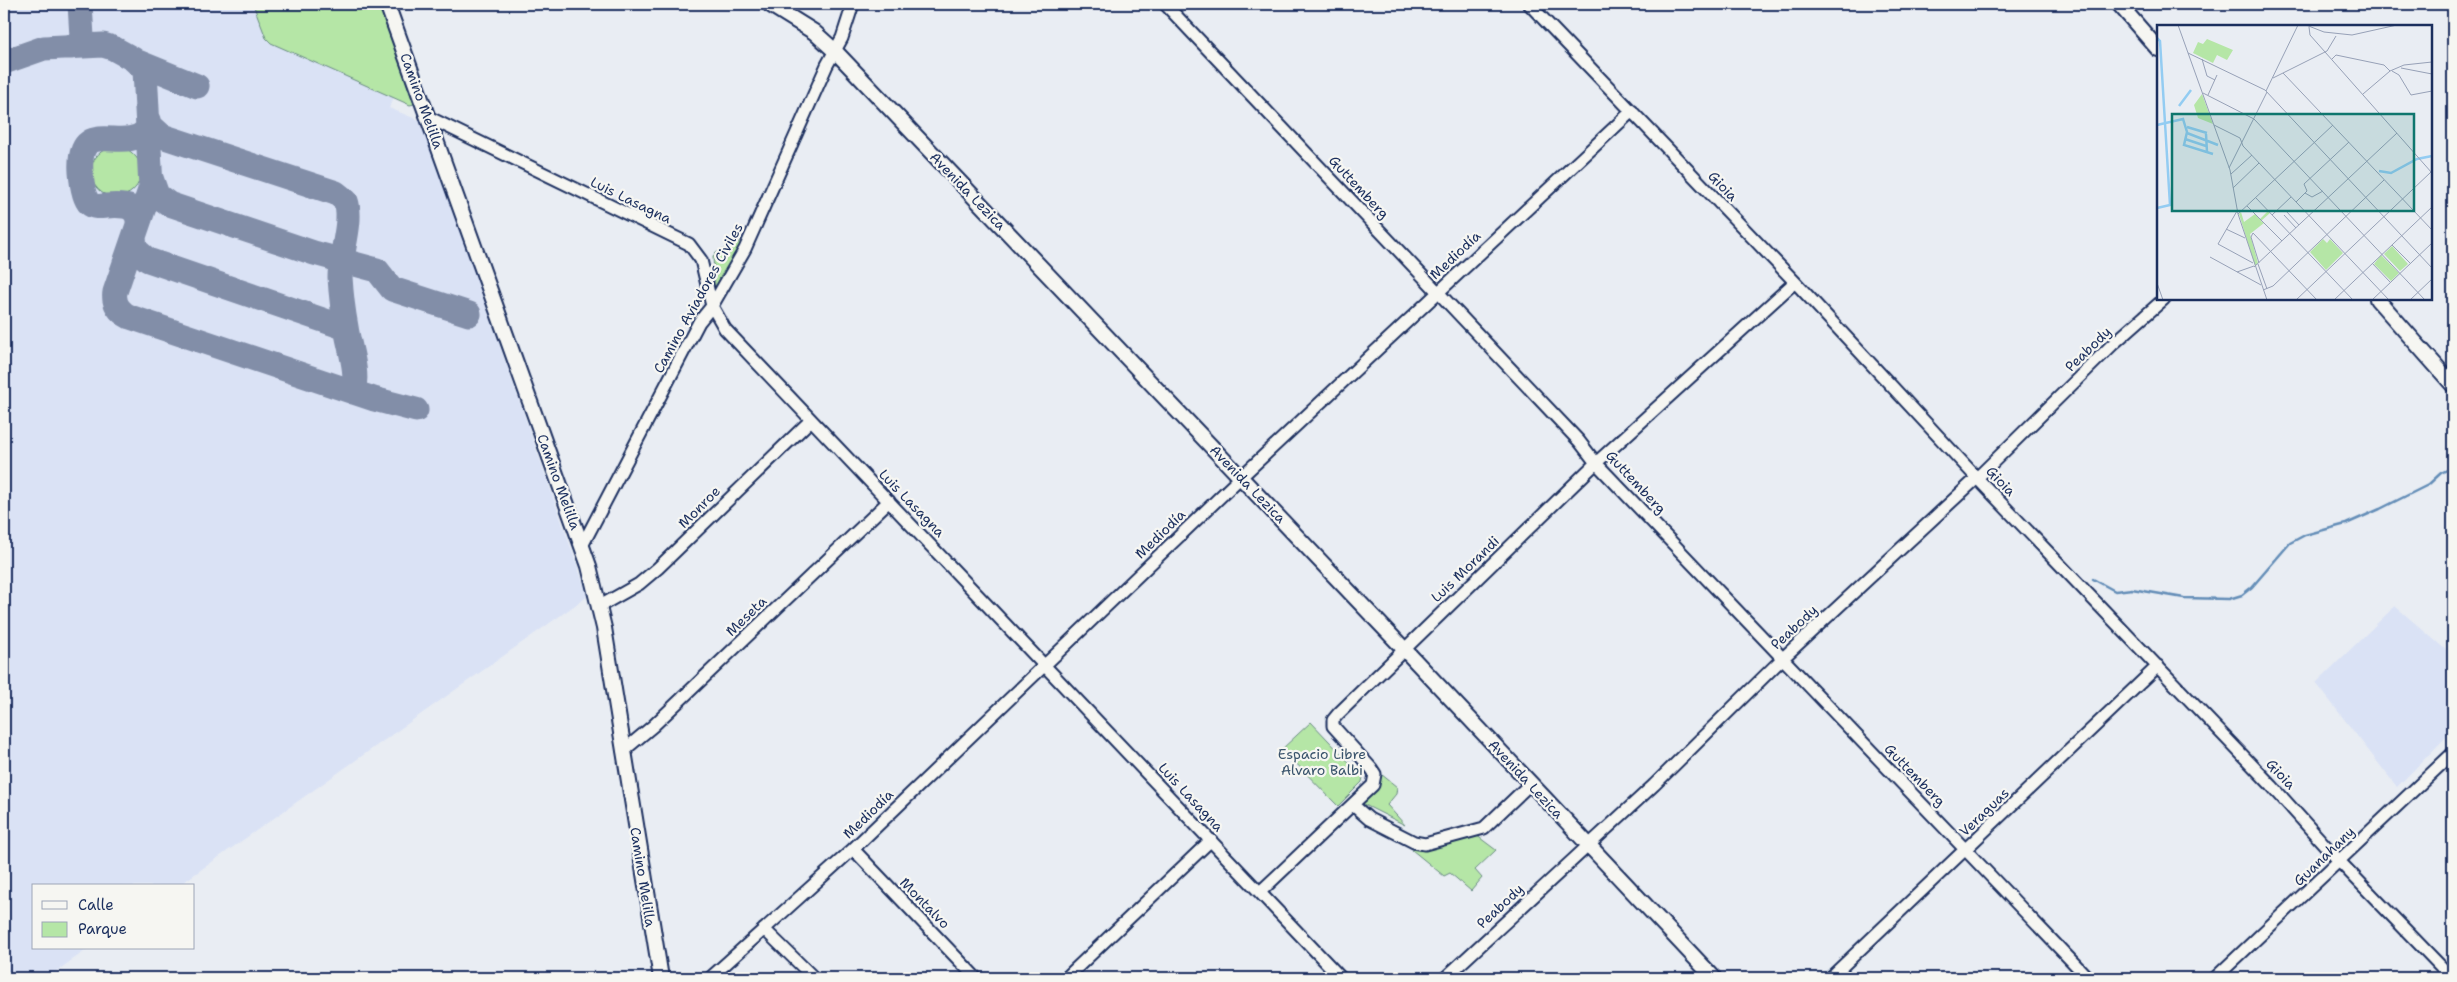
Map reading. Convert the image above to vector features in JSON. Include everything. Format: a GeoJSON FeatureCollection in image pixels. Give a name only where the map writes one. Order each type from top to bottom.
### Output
{"type":"FeatureCollection","features":[{"type":"Feature","properties":{"kind":"street","name":"Camino Melilla"},"geometry":{"type":"LineString","coordinates":[[387,4],[582,546],[600,606],[660,978]]}},
{"type":"Feature","properties":{"kind":"street","name":"Avenida Lezica"},"geometry":{"type":"LineString","coordinates":[[770,4],[814,32],[835,51],[1404,648],[1714,978]]}},
{"type":"Feature","properties":{"kind":"street","name":"Camino Aviadores Civiles"},"geometry":{"type":"LineString","coordinates":[[582,546],[699,322],[712,306],[745,249],[842,38],[853,4]]}},
{"type":"Feature","properties":{"kind":"street","name":"Guttemberg"},"geometry":{"type":"LineString","coordinates":[[1165,4],[1579,440],[1596,463],[2088,978]]}},
{"type":"Feature","properties":{"kind":"street","name":"Gioia"},"geometry":{"type":"LineString","coordinates":[[1529,4],[1795,282],[1977,478],[2158,666],[2272,786],[2340,862],[2452,978]]}},
{"type":"Feature","properties":{"kind":"street"},"geometry":{"type":"LineString","coordinates":[[2119,4],[2157,48]]}},
{"type":"Feature","properties":{"kind":"street","name":"Mediodía"},"geometry":{"type":"LineString","coordinates":[[710,978],[853,849],[1241,477],[1632,111]]}},
{"type":"Feature","properties":{"kind":"street","name":"Luis Lasagna"},"geometry":{"type":"LineString","coordinates":[[428,117],[689,244],[701,260],[712,306],[725,329],[1341,978]]}},
{"type":"Feature","properties":{"kind":"street","name":"Luis Morandi"},"geometry":{"type":"LineString","coordinates":[[1260,892],[1373,785],[1375,774],[1333,726],[1333,720],[1404,648],[1596,463],[1795,282]]}},
{"type":"Feature","properties":{"kind":"street","name":"Peabody"},"geometry":{"type":"LineString","coordinates":[[1445,978],[1587,844],[1654,785],[1782,658],[1977,478],[2112,345],[2163,300]]}},
{"type":"Feature","properties":{"kind":"street"},"geometry":{"type":"LineString","coordinates":[[2378,300],[2453,385]]}},
{"type":"Feature","properties":{"kind":"street","name":"Monroe"},"geometry":{"type":"LineString","coordinates":[[600,606],[639,584],[658,568],[811,420]]}},
{"type":"Feature","properties":{"kind":"street","name":"Meseta"},"geometry":{"type":"LineString","coordinates":[[623,751],[660,719],[889,501]]}},
{"type":"Feature","properties":{"kind":"street","name":"Veraguas"},"geometry":{"type":"LineString","coordinates":[[1830,978],[1966,851],[2158,666]]}},
{"type":"Feature","properties":{"kind":"street","name":"Guanahany"},"geometry":{"type":"LineString","coordinates":[[2215,978],[2340,862],[2453,753]]}},
{"type":"Feature","properties":{"kind":"street"},"geometry":{"type":"LineString","coordinates":[[1354,805],[1369,819],[1414,842],[1425,844],[1484,828],[1530,784]]}},
{"type":"Feature","properties":{"kind":"street"},"geometry":{"type":"LineString","coordinates":[[1066,978],[1211,840]]}},
{"type":"Feature","properties":{"kind":"street","name":"Montalvo"},"geometry":{"type":"LineString","coordinates":[[853,849],[976,978]]}},
{"type":"Feature","properties":{"kind":"street"},"geometry":{"type":"LineString","coordinates":[[764,930],[814,978]]}},
{"type":"Feature","properties":{"kind":"shaded area"},"geometry":{"type":"Polygon","coordinates":[[[4,4],[364,4],[396,93],[389,108],[421,121],[588,596],[181,884],[32,884],[32,950],[86,950],[47,978],[4,978],[4,4]]]}},
{"type":"Feature","properties":{"kind":"shaded area"},"geometry":{"type":"Polygon","coordinates":[[[2395,606],[2453,656],[2453,730],[2397,787],[2316,683],[2395,606]]]}},
{"type":"Feature","properties":{"kind":"green space"},"geometry":{"type":"Polygon","coordinates":[[[253,4],[379,4],[414,104],[410,105],[271,43],[266,38],[253,4]]]}},
{"type":"Feature","properties":{"kind":"green space"},"geometry":{"type":"Polygon","coordinates":[[[121,147],[134,154],[140,162],[140,182],[134,190],[126,196],[111,197],[98,190],[92,182],[91,167],[98,154],[106,148],[121,147]]]}},
{"type":"Feature","properties":{"kind":"green space"},"geometry":{"type":"Polygon","coordinates":[[[741,241],[741,245],[715,288],[713,257],[716,253],[741,241]]]}},
{"type":"Feature","properties":{"kind":"green space","name":"Espacio Libre Alvaro Balbi"},"geometry":{"type":"Polygon","coordinates":[[[1311,722],[1363,777],[1362,782],[1338,806],[1282,749],[1311,722]]]}},
{"type":"Feature","properties":{"kind":"green space"},"geometry":{"type":"Polygon","coordinates":[[[1381,774],[1397,787],[1396,794],[1387,805],[1405,825],[1361,803],[1381,774]]]}},
{"type":"Feature","properties":{"kind":"green space"},"geometry":{"type":"Polygon","coordinates":[[[1476,835],[1496,850],[1475,870],[1482,878],[1471,891],[1450,873],[1444,876],[1412,850],[1476,835]]]}},
{"type":"Feature","properties":{"kind":"waterway"},"geometry":{"type":"LineString","coordinates":[[2093,579],[2115,591],[2132,589],[2184,598],[2229,599],[2242,595],[2252,587],[2290,543],[2305,535],[2346,524],[2380,509],[2428,485],[2441,473],[2453,467]]}},
{"type":"Feature","properties":{"kind":"taxiway"},"geometry":{"type":"LineString","coordinates":[[72,47],[78,45],[82,37],[80,4]]}},
{"type":"Feature","properties":{"kind":"taxiway"},"geometry":{"type":"LineString","coordinates":[[4,62],[44,48],[103,45],[113,48],[133,59],[145,70],[151,187],[115,292],[116,303],[123,313],[130,317],[374,399],[416,410]]}},
{"type":"Feature","properties":{"kind":"taxiway"},"geometry":{"type":"LineString","coordinates":[[138,62],[197,86]]}},
{"type":"Feature","properties":{"kind":"taxiway"},"geometry":{"type":"LineString","coordinates":[[148,118],[151,126],[162,136],[336,193],[346,201],[348,218],[340,277],[347,335],[355,376],[353,392]]}},
{"type":"Feature","properties":{"kind":"taxiway"},"geometry":{"type":"LineString","coordinates":[[138,224],[138,217],[132,208],[112,205],[91,205],[86,199],[81,172],[82,155],[86,145],[94,140],[136,137],[146,131],[149,120]]}},
{"type":"Feature","properties":{"kind":"taxiway"},"geometry":{"type":"LineString","coordinates":[[151,178],[157,195],[169,204],[314,253],[377,270],[392,289],[469,314]]}},
{"type":"Feature","properties":{"kind":"taxiway"},"geometry":{"type":"LineString","coordinates":[[134,237],[135,249],[148,260],[346,328]]}}]}
